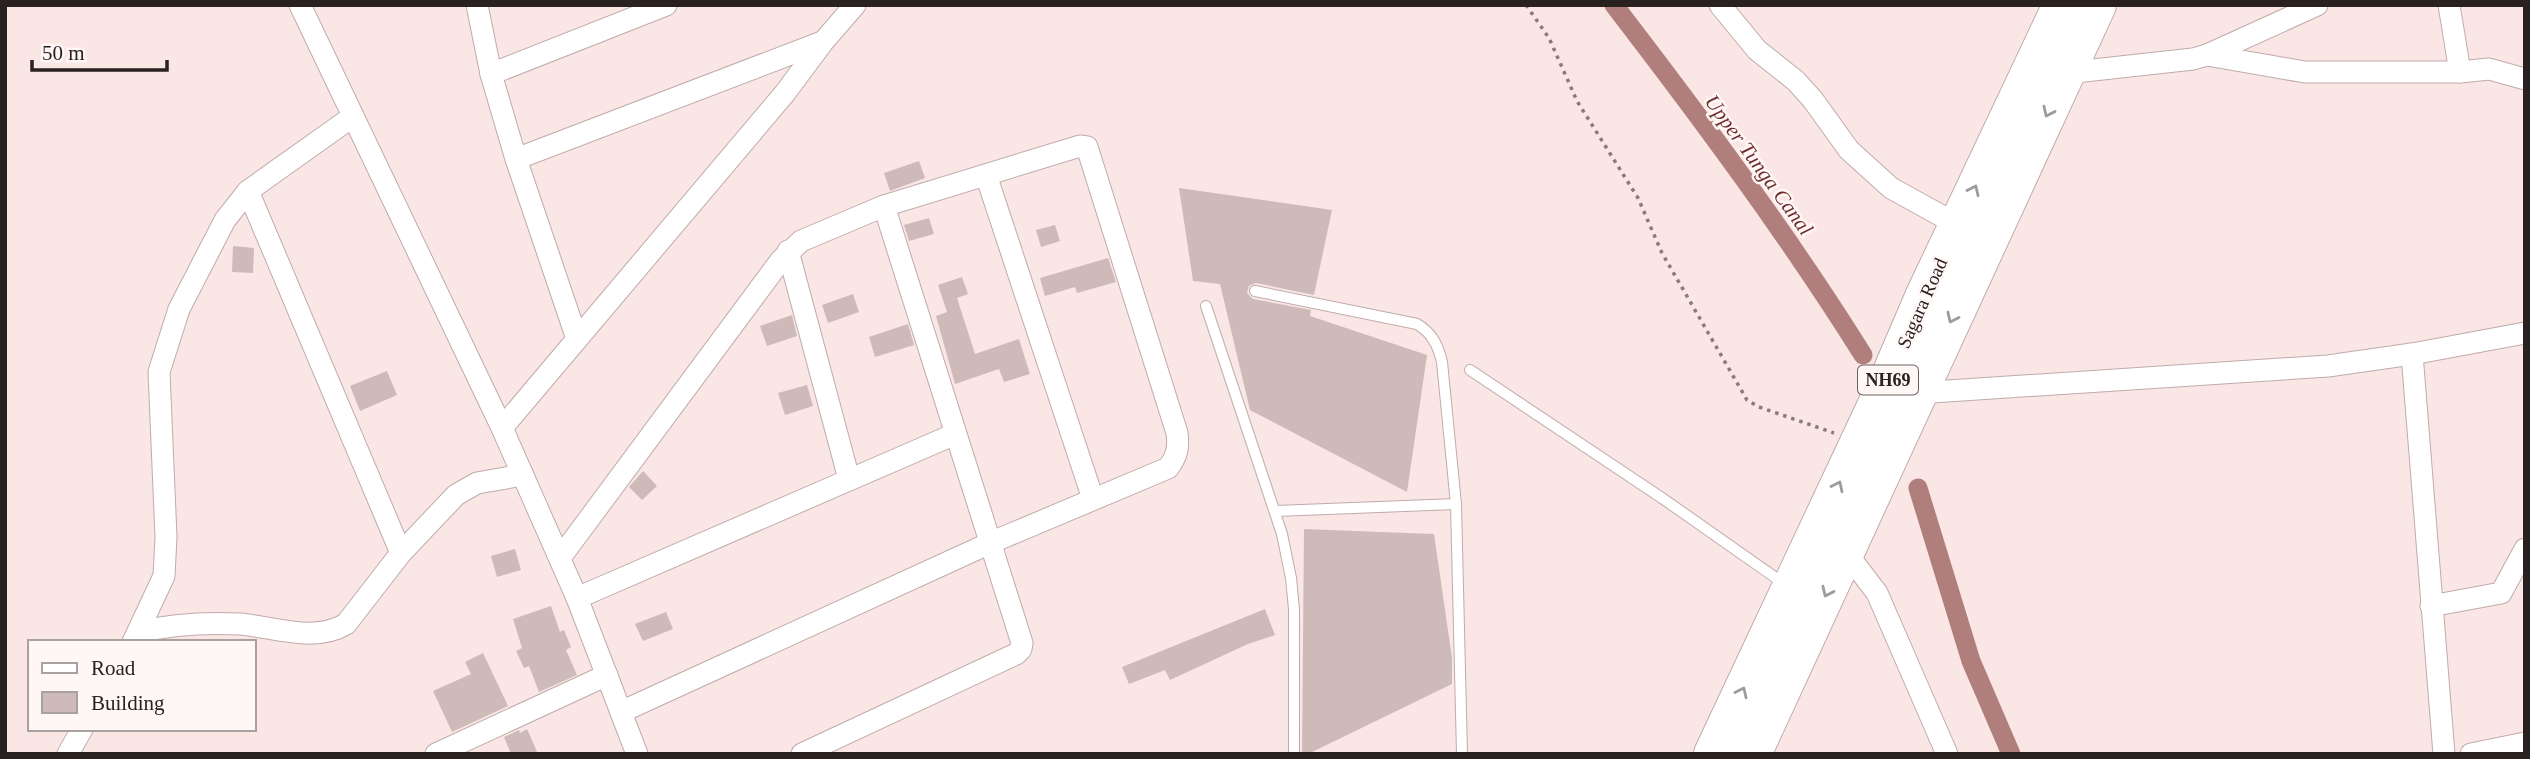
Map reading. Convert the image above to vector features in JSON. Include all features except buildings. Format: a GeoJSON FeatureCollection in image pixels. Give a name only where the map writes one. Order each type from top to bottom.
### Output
{"type":"FeatureCollection","features":[{"type":"Feature","properties":{"kind":"highway","name":"Sagara Road"},"geometry":{"type":"LineString","coordinates":[[1713,754],[1857,445],[1903,386],[2066,73],[2097,5]]}},
{"type":"Feature","properties":{"kind":"highway","name":"Sagara Road"},"geometry":{"type":"LineString","coordinates":[[1752,754],[1845,551],[1958,225],[2057,7]]}},
{"type":"Feature","properties":{"kind":"street"},"geometry":{"type":"LineString","coordinates":[[300,5],[502,428],[577,598],[637,754]]}},
{"type":"Feature","properties":{"kind":"street"},"geometry":{"type":"LineString","coordinates":[[477,5],[491,75],[516,159],[577,339]]}},
{"type":"Feature","properties":{"kind":"street"},"geometry":{"type":"LineString","coordinates":[[491,75],[666,5]]}},
{"type":"Feature","properties":{"kind":"street"},"geometry":{"type":"LineString","coordinates":[[1720,5],[1756,50],[1796,81],[1813,100],[1849,150],[1905,197],[1958,225]]}},
{"type":"Feature","properties":{"kind":"street"},"geometry":{"type":"LineString","coordinates":[[2066,73],[2185,60],[2207,55],[2316,5]]}},
{"type":"Feature","properties":{"kind":"street"},"geometry":{"type":"LineString","coordinates":[[2449,5],[2460,72]]}},
{"type":"Feature","properties":{"kind":"street"},"geometry":{"type":"LineString","coordinates":[[502,428],[785,93],[850,7]]}},
{"type":"Feature","properties":{"kind":"street"},"geometry":{"type":"LineString","coordinates":[[516,159],[823,42]]}},
{"type":"Feature","properties":{"kind":"street"},"geometry":{"type":"LineString","coordinates":[[2207,55],[2327,74],[2460,72],[2489,69],[2525,79]]}},
{"type":"Feature","properties":{"kind":"street"},"geometry":{"type":"LineString","coordinates":[[135,637],[164,576],[166,537],[159,372],[179,309],[225,220],[248,191],[352,117]]}},
{"type":"Feature","properties":{"kind":"street"},"geometry":{"type":"LineString","coordinates":[[560,558],[788,251],[801,241],[884,206],[1087,146],[1179,443],[1174,461],[1168,468],[990,543],[621,712]]}},
{"type":"Feature","properties":{"kind":"street"},"geometry":{"type":"LineString","coordinates":[[986,175],[1093,499]]}},
{"type":"Feature","properties":{"kind":"street"},"geometry":{"type":"LineString","coordinates":[[248,191],[401,553]]}},
{"type":"Feature","properties":{"kind":"street"},"geometry":{"type":"LineString","coordinates":[[802,754],[1016,654],[1021,649],[1021,636],[884,206]]}},
{"type":"Feature","properties":{"kind":"street"},"geometry":{"type":"LineString","coordinates":[[788,251],[849,479]]}},
{"type":"Feature","properties":{"kind":"street"},"geometry":{"type":"LineString","coordinates":[[1903,386],[2281,370],[2412,354],[2525,333]]}},
{"type":"Feature","properties":{"kind":"street"},"geometry":{"type":"LineString","coordinates":[[2412,354],[2444,754]]}},
{"type":"Feature","properties":{"kind":"street"},"geometry":{"type":"LineString","coordinates":[[577,598],[956,434]]}},
{"type":"Feature","properties":{"kind":"street"},"geometry":{"type":"LineString","coordinates":[[135,637],[183,623],[241,624],[316,634],[338,629],[346,624],[401,553],[463,489],[477,483],[523,475]]}},
{"type":"Feature","properties":{"kind":"street"},"geometry":{"type":"LineString","coordinates":[[2501,593],[2525,549]]}},
{"type":"Feature","properties":{"kind":"street"},"geometry":{"type":"LineString","coordinates":[[1845,551],[1877,593],[1947,754]]}},
{"type":"Feature","properties":{"kind":"street"},"geometry":{"type":"LineString","coordinates":[[2431,606],[2525,590]]}},
{"type":"Feature","properties":{"kind":"street"},"geometry":{"type":"LineString","coordinates":[[436,754],[607,675]]}},
{"type":"Feature","properties":{"kind":"street"},"geometry":{"type":"LineString","coordinates":[[68,754],[81,731]]}},
{"type":"Feature","properties":{"kind":"street"},"geometry":{"type":"LineString","coordinates":[[2471,754],[2525,743]]}},
{"type":"Feature","properties":{"kind":"lane"},"geometry":{"type":"LineString","coordinates":[[1255,291],[1417,324],[1427,330],[1434,340],[1442,362],[1456,504],[1462,754]]}},
{"type":"Feature","properties":{"kind":"lane"},"geometry":{"type":"LineString","coordinates":[[1206,306],[1276,510],[1291,578],[1294,609],[1294,754]]}},
{"type":"Feature","properties":{"kind":"lane"},"geometry":{"type":"LineString","coordinates":[[1470,370],[1790,587]]}},
{"type":"Feature","properties":{"kind":"lane"},"geometry":{"type":"LineString","coordinates":[[1276,510],[1456,504]]}},
{"type":"Feature","properties":{"kind":"path"},"geometry":{"type":"LineString","coordinates":[[1527,5],[1549,38],[1577,101],[1628,182],[1662,253],[1747,400],[1759,407],[1837,434],[1857,445]]}},
{"type":"Feature","properties":{"kind":"waterway","name":"Upper Tunga Canal"},"geometry":{"type":"LineString","coordinates":[[1614,5],[1743,177],[1805,265],[1863,355]]}},
{"type":"Feature","properties":{"kind":"waterway","name":"Upper Tunga Canal"},"geometry":{"type":"LineString","coordinates":[[1918,488],[1971,661],[2011,754]]}}]}
